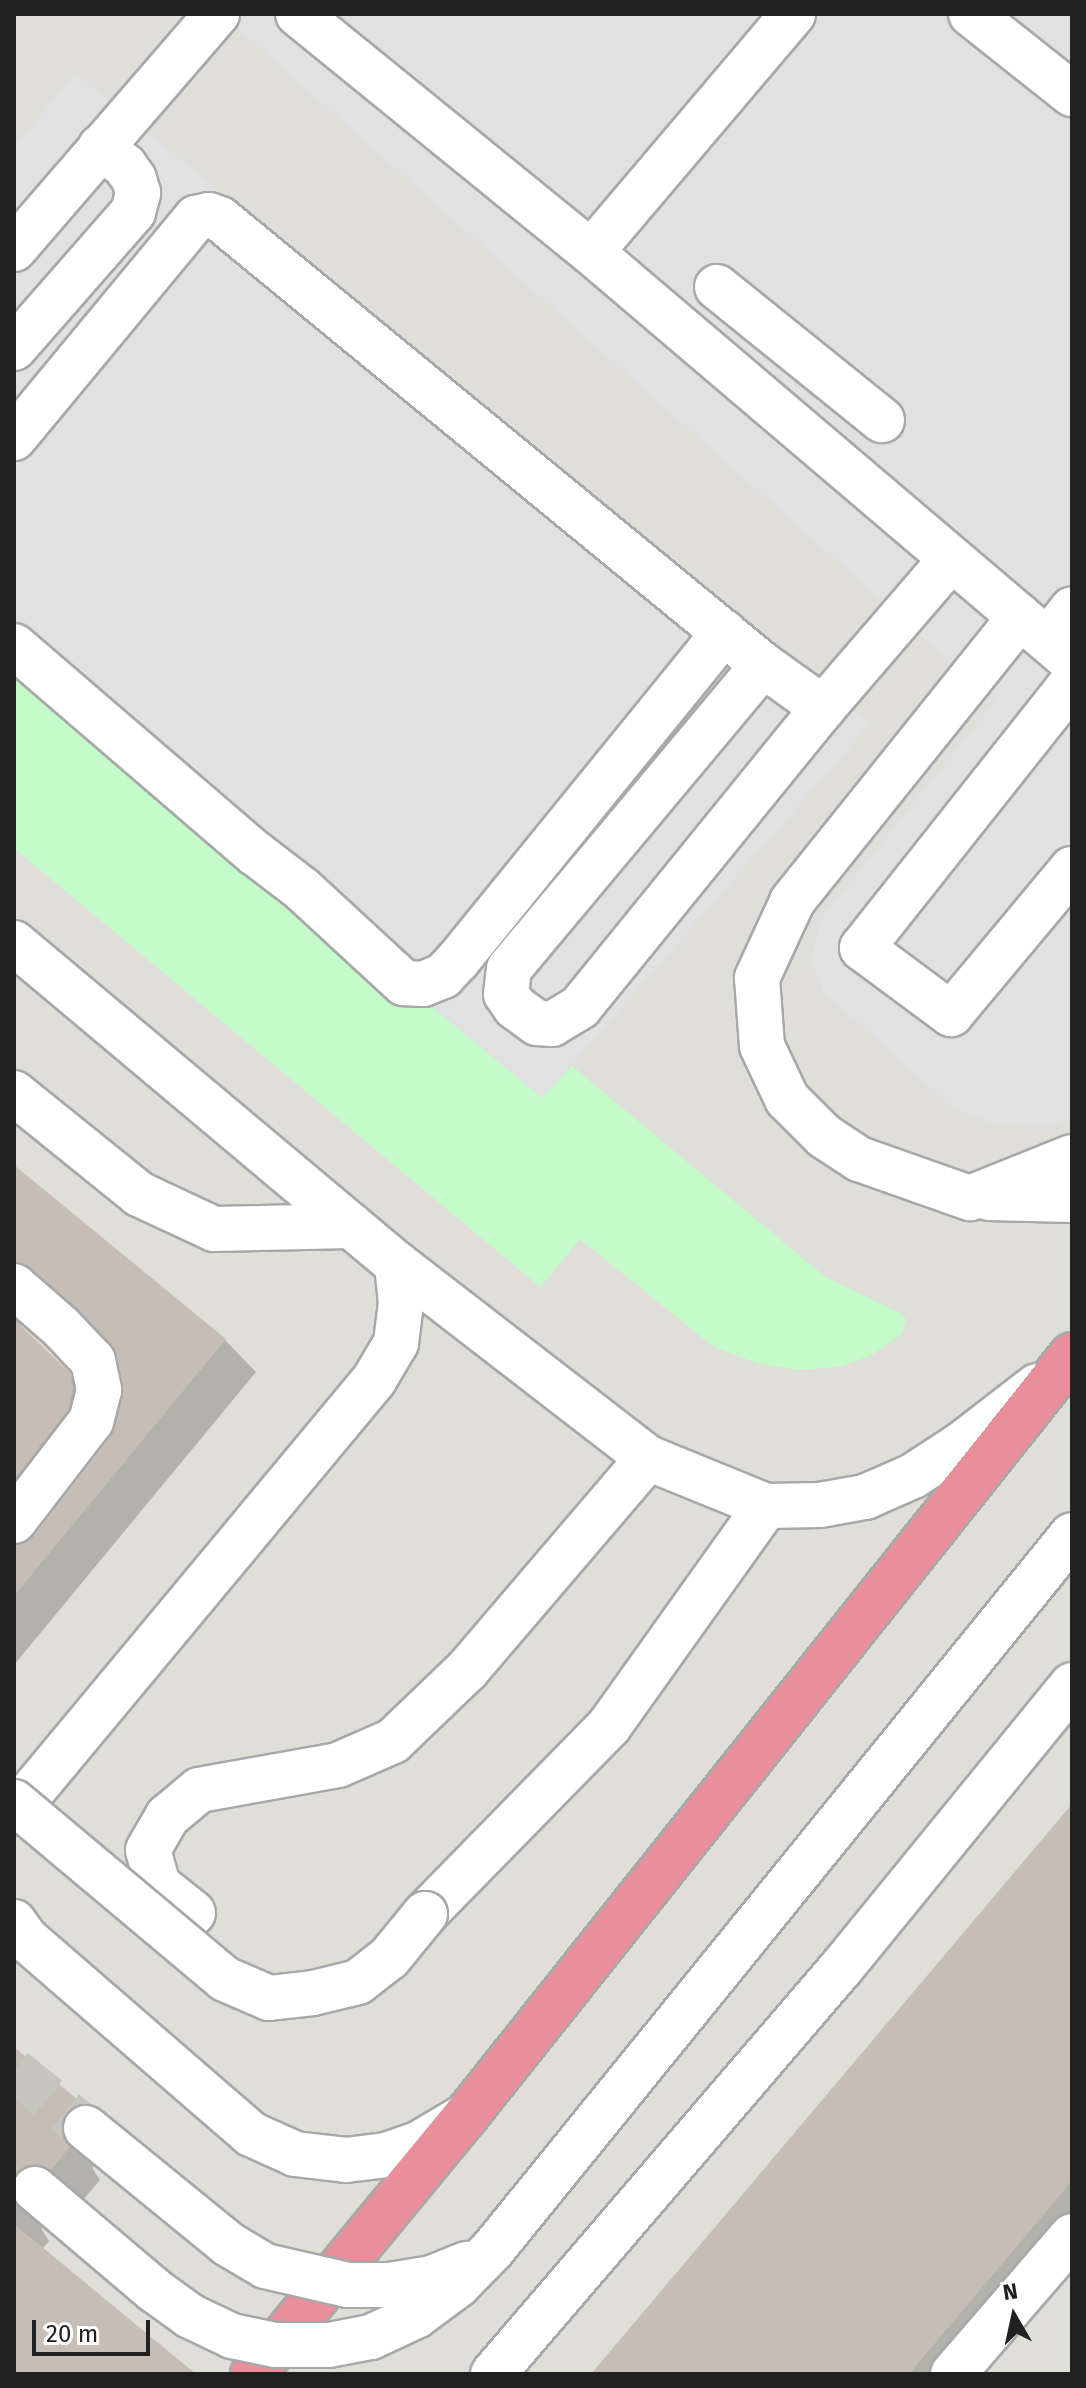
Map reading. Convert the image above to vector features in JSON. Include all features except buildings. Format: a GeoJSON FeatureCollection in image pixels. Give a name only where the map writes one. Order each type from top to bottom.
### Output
{"type":"FeatureCollection","features":[{"type":"Feature","properties":{"kind":"highway"},"geometry":{"type":"LineString","coordinates":[[253,2374],[465,2117],[1068,1359]]}},
{"type":"Feature","properties":{"kind":"street"},"geometry":{"type":"LineString","coordinates":[[14,249],[217,14]]}},
{"type":"Feature","properties":{"kind":"street"},"geometry":{"type":"LineString","coordinates":[[298,14],[591,252],[951,559],[1053,632],[792,902],[757,978],[762,1046],[787,1099],[824,1136],[859,1159],[970,1198],[1072,1200]]}},
{"type":"Feature","properties":{"kind":"street"},"geometry":{"type":"LineString","coordinates":[[591,252],[793,14]]}},
{"type":"Feature","properties":{"kind":"street"},"geometry":{"type":"LineString","coordinates":[[971,14],[1072,94]]}},
{"type":"Feature","properties":{"kind":"street"},"geometry":{"type":"LineString","coordinates":[[14,348],[133,212],[138,193],[134,179],[125,166],[101,147]]}},
{"type":"Feature","properties":{"kind":"street"},"geometry":{"type":"LineString","coordinates":[[14,438],[196,218],[209,215],[232,228],[763,665],[823,708]]}},
{"type":"Feature","properties":{"kind":"street"},"geometry":{"type":"LineString","coordinates":[[717,287],[882,420]]}},
{"type":"Feature","properties":{"kind":"street"},"geometry":{"type":"LineString","coordinates":[[763,665],[509,969],[506,994],[515,1007],[537,1023],[552,1024],[580,1007],[823,708],[951,559]]}},
{"type":"Feature","properties":{"kind":"street"},"geometry":{"type":"LineString","coordinates":[[14,646],[302,889],[404,983],[423,984],[443,976],[458,960],[724,633]]}},
{"type":"Feature","properties":{"kind":"street"},"geometry":{"type":"LineString","coordinates":[[1072,683],[862,948],[951,1014],[1072,869]]}},
{"type":"Feature","properties":{"kind":"street"},"geometry":{"type":"LineString","coordinates":[[14,943],[397,1264],[648,1458],[766,1506],[820,1505],[865,1497],[913,1476],[962,1444],[1068,1359]]}},
{"type":"Feature","properties":{"kind":"street"},"geometry":{"type":"LineString","coordinates":[[14,1093],[139,1194],[214,1229],[351,1226]]}},
{"type":"Feature","properties":{"kind":"street"},"geometry":{"type":"LineString","coordinates":[[970,1198],[1072,1157]]}},
{"type":"Feature","properties":{"kind":"street"},"geometry":{"type":"LineString","coordinates":[[14,1813],[374,1380],[396,1343],[401,1303],[397,1264]]}},
{"type":"Feature","properties":{"kind":"street"},"geometry":{"type":"LineString","coordinates":[[14,1286],[61,1327],[93,1361],[99,1390],[91,1421],[14,1521]]}},
{"type":"Feature","properties":{"kind":"street"},"geometry":{"type":"LineString","coordinates":[[193,1913],[158,1885],[148,1850],[168,1816],[199,1790],[338,1765],[393,1741],[467,1670],[648,1458]]}},
{"type":"Feature","properties":{"kind":"street"},"geometry":{"type":"LineString","coordinates":[[14,1802],[225,1979],[269,1998],[313,1993],[358,1982],[389,1958],[425,1914],[609,1726],[766,1506]]}},
{"type":"Feature","properties":{"kind":"street"},"geometry":{"type":"LineString","coordinates":[[35,2189],[154,2290],[190,2316],[232,2336],[275,2345],[329,2345],[371,2337],[416,2316],[458,2285],[493,2249],[1072,1535]]}},
{"type":"Feature","properties":{"kind":"street"},"geometry":{"type":"LineString","coordinates":[[493,2374],[842,1967],[1072,1685]]}},
{"type":"Feature","properties":{"kind":"street"},"geometry":{"type":"LineString","coordinates":[[14,1922],[26,1939],[251,2134],[295,2154],[346,2160],[386,2155],[420,2143],[465,2117]]}},
{"type":"Feature","properties":{"kind":"street"},"geometry":{"type":"LineString","coordinates":[[86,2128],[228,2244],[265,2266],[300,2277],[348,2285],[389,2285],[432,2278],[493,2249]]}},
{"type":"Feature","properties":{"kind":"street"},"geometry":{"type":"LineString","coordinates":[[953,2374],[1072,2236]]}},
{"type":"Feature","properties":{"kind":"shaded area"},"geometry":{"type":"Polygon","coordinates":[[[14,14],[1072,14],[1072,2374],[14,2374],[14,14]]]}},
{"type":"Feature","properties":{"kind":"shaded area"},"geometry":{"type":"Polygon","coordinates":[[[222,14],[1072,14],[1072,1118],[1043,1127],[991,1123],[951,1106],[823,991],[811,959],[820,920],[995,701],[222,14]]]}},
{"type":"Feature","properties":{"kind":"shaded area"},"geometry":{"type":"Polygon","coordinates":[[[76,74],[870,724],[542,1098],[14,661],[14,147],[76,74]]]}},
{"type":"Feature","properties":{"kind":"green space"},"geometry":{"type":"Polygon","coordinates":[[[14,661],[541,1097],[572,1066],[824,1276],[900,1313],[906,1319],[902,1334],[870,1356],[838,1367],[799,1370],[760,1364],[715,1348],[580,1239],[540,1287],[14,848],[14,661]]]}},
{"type":"Feature","properties":{"kind":"tunnel"},"geometry":{"type":"LineString","coordinates":[[14,2070],[86,2128]]}}]}
